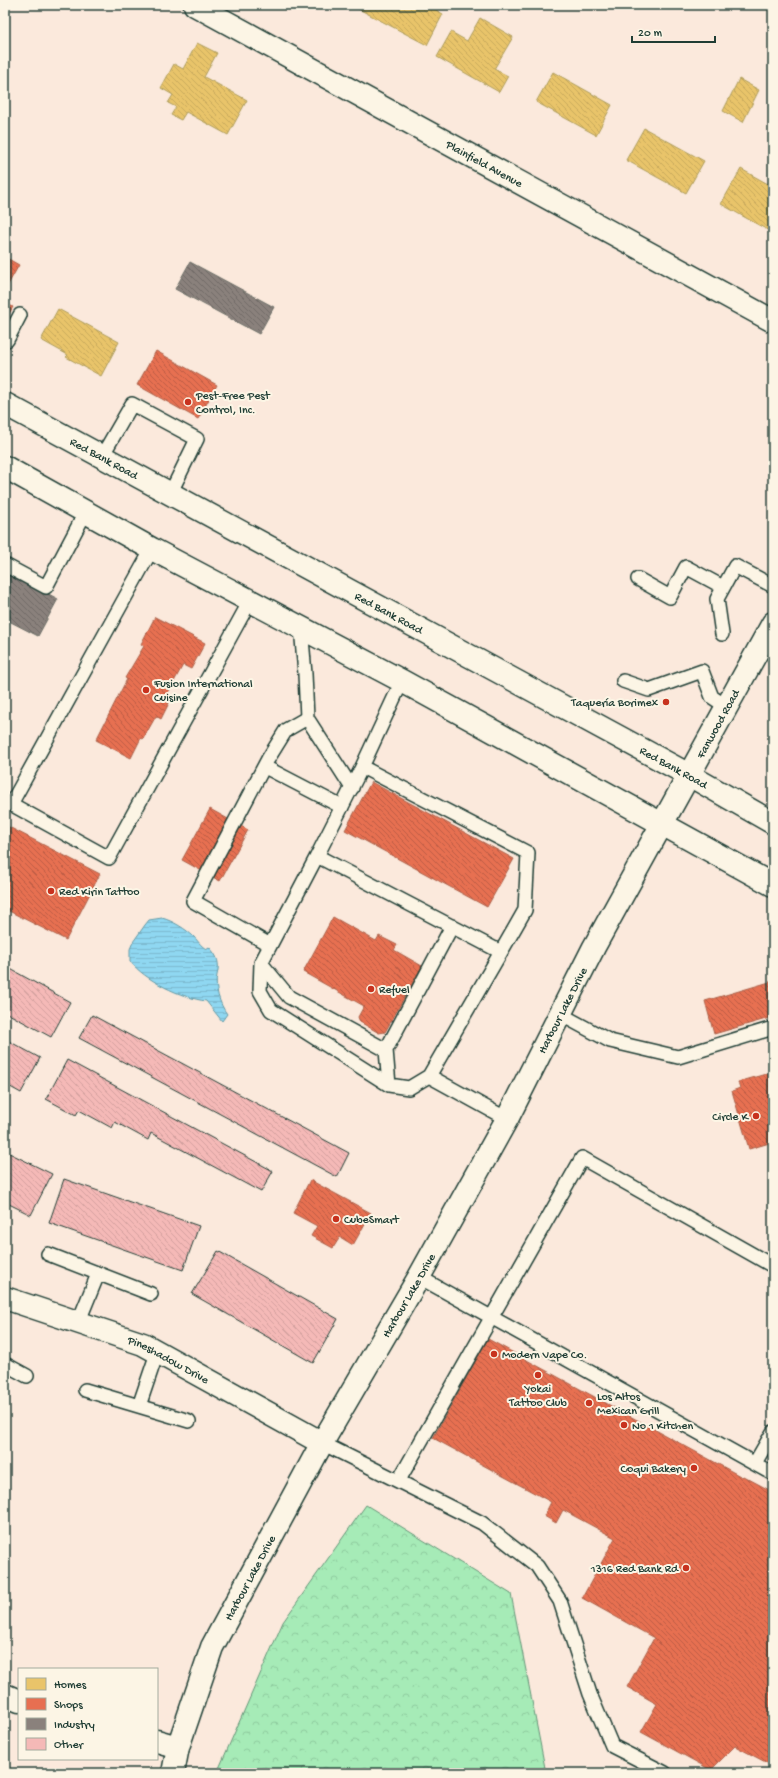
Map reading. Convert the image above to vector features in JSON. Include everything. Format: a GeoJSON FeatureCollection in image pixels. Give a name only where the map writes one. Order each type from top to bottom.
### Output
{"type":"FeatureCollection","features":[{"type":"Feature","properties":{"kind":"street","name":"Plainfield Avenue"},"geometry":{"type":"LineString","coordinates":[[195,5],[773,321]]}},
{"type":"Feature","properties":{"kind":"street","name":"Red Bank Road"},"geometry":{"type":"LineString","coordinates":[[5,404],[773,823]]}},
{"type":"Feature","properties":{"kind":"street"},"geometry":{"type":"LineString","coordinates":[[5,467],[152,549],[402,681],[773,886]]}},
{"type":"Feature","properties":{"kind":"street","name":"Fanwood Road"},"geometry":{"type":"LineString","coordinates":[[662,824],[773,623]]}},
{"type":"Feature","properties":{"kind":"street","name":"Harbour Lake Drive"},"geometry":{"type":"LineString","coordinates":[[173,1773],[178,1747],[212,1647],[322,1443],[419,1277],[507,1119],[594,947],[662,824]]}},
{"type":"Feature","properties":{"kind":"street","name":"Pineshadow Drive"},"geometry":{"type":"LineString","coordinates":[[5,1298],[143,1344],[322,1443]]}},
{"type":"Feature","properties":{"kind":"street"},"geometry":{"type":"LineString","coordinates":[[5,1695],[18,1701]]}},
{"type":"Feature","properties":{"kind":"street"},"geometry":{"type":"LineString","coordinates":[[158,1741],[178,1747]]}},
{"type":"Feature","properties":{"kind":"lane"},"geometry":{"type":"LineString","coordinates":[[5,339],[7,340],[20,315]]}},
{"type":"Feature","properties":{"kind":"lane"},"geometry":{"type":"LineString","coordinates":[[102,456],[132,404],[197,439],[170,494]]}},
{"type":"Feature","properties":{"kind":"lane"},"geometry":{"type":"LineString","coordinates":[[5,565],[46,587],[86,513]]}},
{"type":"Feature","properties":{"kind":"lane"},"geometry":{"type":"LineString","coordinates":[[152,549],[11,804],[109,858],[250,601]]}},
{"type":"Feature","properties":{"kind":"lane"},"geometry":{"type":"LineString","coordinates":[[722,634],[717,600],[735,566],[773,586]]}},
{"type":"Feature","properties":{"kind":"lane"},"geometry":{"type":"LineString","coordinates":[[638,579],[670,597],[686,567],[724,587]]}},
{"type":"Feature","properties":{"kind":"lane"},"geometry":{"type":"LineString","coordinates":[[301,627],[307,718],[352,788]]}},
{"type":"Feature","properties":{"kind":"lane"},"geometry":{"type":"LineString","coordinates":[[623,681],[649,690],[702,671],[712,697],[727,707]]}},
{"type":"Feature","properties":{"kind":"lane"},"geometry":{"type":"LineString","coordinates":[[362,767],[528,853],[525,910],[429,1076],[409,1088],[389,1084],[271,1010],[260,991],[261,963],[352,788],[402,681]]}},
{"type":"Feature","properties":{"kind":"lane"},"geometry":{"type":"LineString","coordinates":[[270,946],[193,901],[286,730],[307,718]]}},
{"type":"Feature","properties":{"kind":"lane"},"geometry":{"type":"LineString","coordinates":[[265,767],[342,807]]}},
{"type":"Feature","properties":{"kind":"lane"},"geometry":{"type":"LineString","coordinates":[[317,856],[501,952]]}},
{"type":"Feature","properties":{"kind":"lane"},"geometry":{"type":"LineString","coordinates":[[389,1084],[386,1050],[452,926]]}},
{"type":"Feature","properties":{"kind":"lane"},"geometry":{"type":"LineString","coordinates":[[261,963],[289,997],[386,1050]]}},
{"type":"Feature","properties":{"kind":"lane"},"geometry":{"type":"LineString","coordinates":[[560,1014],[610,1042],[678,1057],[773,1028]]}},
{"type":"Feature","properties":{"kind":"lane"},"geometry":{"type":"LineString","coordinates":[[429,1076],[507,1119]]}},
{"type":"Feature","properties":{"kind":"lane"},"geometry":{"type":"LineString","coordinates":[[399,1480],[582,1158],[773,1266]]}},
{"type":"Feature","properties":{"kind":"lane"},"geometry":{"type":"LineString","coordinates":[[48,1254],[151,1294]]}},
{"type":"Feature","properties":{"kind":"lane"},"geometry":{"type":"LineString","coordinates":[[78,1323],[98,1274]]}},
{"type":"Feature","properties":{"kind":"lane"},"geometry":{"type":"LineString","coordinates":[[419,1277],[773,1474]]}},
{"type":"Feature","properties":{"kind":"lane"},"geometry":{"type":"LineString","coordinates":[[139,1406],[157,1352]]}},
{"type":"Feature","properties":{"kind":"lane"},"geometry":{"type":"LineString","coordinates":[[5,1364],[26,1376]]}},
{"type":"Feature","properties":{"kind":"lane"},"geometry":{"type":"LineString","coordinates":[[85,1390],[189,1421]]}},
{"type":"Feature","properties":{"kind":"lane"},"geometry":{"type":"LineString","coordinates":[[755,1464],[773,1432]]}},
{"type":"Feature","properties":{"kind":"lane"},"geometry":{"type":"LineString","coordinates":[[322,1443],[399,1480],[482,1523],[537,1566],[560,1602],[590,1694],[612,1746],[665,1773]]}},
{"type":"Feature","properties":{"kind":"green space"},"geometry":{"type":"Polygon","coordinates":[[[366,1505],[511,1594],[546,1773],[217,1773],[283,1622],[366,1505]]]}},
{"type":"Feature","properties":{"kind":"water"},"geometry":{"type":"Polygon","coordinates":[[[162,918],[183,928],[204,948],[206,949],[209,947],[216,957],[218,971],[216,985],[220,1001],[227,1014],[222,1021],[206,1001],[186,996],[164,987],[144,975],[130,961],[130,949],[145,925],[149,920],[162,918]]]}},
{"type":"Feature","properties":{"kind":"building: Homes"},"geometry":{"type":"Polygon","coordinates":[[[351,5],[427,5],[443,14],[427,45],[351,5]]]}},
{"type":"Feature","properties":{"kind":"building: Homes"},"geometry":{"type":"Polygon","coordinates":[[[480,18],[513,37],[494,69],[508,76],[499,92],[437,57],[451,32],[467,41],[480,18]]]}},
{"type":"Feature","properties":{"kind":"building: Homes"},"geometry":{"type":"Polygon","coordinates":[[[197,43],[217,53],[204,77],[247,100],[228,135],[186,112],[181,120],[171,115],[176,107],[168,103],[173,95],[161,88],[174,64],[183,69],[197,43]]]}},
{"type":"Feature","properties":{"kind":"building: Homes"},"geometry":{"type":"Polygon","coordinates":[[[553,72],[612,105],[596,135],[536,102],[553,72]]]}},
{"type":"Feature","properties":{"kind":"building: Homes"},"geometry":{"type":"Polygon","coordinates":[[[739,79],[759,90],[743,122],[723,111],[739,79]]]}},
{"type":"Feature","properties":{"kind":"building: Homes"},"geometry":{"type":"Polygon","coordinates":[[[644,128],[704,161],[686,193],[626,160],[644,128]]]}},
{"type":"Feature","properties":{"kind":"building: Homes"},"geometry":{"type":"Polygon","coordinates":[[[741,169],[768,184],[773,174],[773,233],[721,204],[741,169]]]}},
{"type":"Feature","properties":{"kind":"building: Homes"},"geometry":{"type":"Polygon","coordinates":[[[58,309],[119,342],[101,376],[66,357],[68,355],[41,340],[58,309]]]}},
{"type":"Feature","properties":{"kind":"building: Shops"},"geometry":{"type":"Polygon","coordinates":[[[5,257],[19,265],[5,290],[5,257]]]}},
{"type":"Feature","properties":{"kind":"building: Shops"},"geometry":{"type":"Polygon","coordinates":[[[5,303],[13,307],[5,320],[5,303]]]}},
{"type":"Feature","properties":{"kind":"building: Shops","name":"Pest-Free Pest Control, Inc."},"geometry":{"type":"Polygon","coordinates":[[[156,351],[217,385],[198,419],[137,385],[156,351]]]}},
{"type":"Feature","properties":{"kind":"building: Shops","name":"Fusion International Cuisine"},"geometry":{"type":"Polygon","coordinates":[[[155,617],[205,643],[191,669],[183,665],[164,700],[169,703],[161,719],[156,716],[143,739],[141,738],[131,758],[96,740],[127,679],[125,678],[144,646],[141,644],[155,617]]]}},
{"type":"Feature","properties":{"kind":"building: Shops"},"geometry":{"type":"Polygon","coordinates":[[[371,782],[514,859],[487,907],[345,830],[371,782]]]}},
{"type":"Feature","properties":{"kind":"building: Shops"},"geometry":{"type":"Polygon","coordinates":[[[210,809],[248,830],[220,881],[182,860],[210,809]]]}},
{"type":"Feature","properties":{"kind":"building: Shops"},"geometry":{"type":"Polygon","coordinates":[[[5,825],[100,874],[66,940],[5,909],[5,825]]]}},
{"type":"Feature","properties":{"kind":"building: Shops","name":"Refuel"},"geometry":{"type":"Polygon","coordinates":[[[333,917],[376,941],[379,936],[397,945],[394,950],[422,966],[385,1032],[379,1033],[360,1022],[358,1017],[364,1006],[303,972],[333,917]]]}},
{"type":"Feature","properties":{"kind":"building: Shops"},"geometry":{"type":"Polygon","coordinates":[[[773,981],[773,1017],[714,1034],[705,1001],[773,981]]]}},
{"type":"Feature","properties":{"kind":"building: Shops","name":"Circle K"},"geometry":{"type":"Polygon","coordinates":[[[773,1072],[773,1142],[749,1149],[732,1091],[740,1088],[738,1082],[773,1072]]]}},
{"type":"Feature","properties":{"kind":"building: Shops","name":"CubeSmart"},"geometry":{"type":"Polygon","coordinates":[[[310,1180],[371,1213],[353,1245],[340,1237],[333,1248],[311,1236],[317,1226],[293,1213],[310,1180]]]}},
{"type":"Feature","properties":{"kind":"building: Shops","name":"1316 Red Bank Rd"},"geometry":{"type":"Polygon","coordinates":[[[488,1339],[742,1477],[743,1476],[773,1492],[773,1766],[735,1746],[711,1770],[641,1732],[657,1704],[627,1687],[654,1638],[582,1598],[615,1538],[563,1510],[556,1523],[544,1516],[551,1502],[433,1438],[488,1339]]]}},
{"type":"Feature","properties":{"kind":"building: Industry"},"geometry":{"type":"Polygon","coordinates":[[[190,262],[274,307],[259,334],[175,289],[190,262]]]}},
{"type":"Feature","properties":{"kind":"building: Industry"},"geometry":{"type":"Polygon","coordinates":[[[5,571],[58,599],[38,636],[5,619],[5,571]]]}},
{"type":"Feature","properties":{"kind":"building: Other"},"geometry":{"type":"Polygon","coordinates":[[[5,966],[70,1002],[51,1037],[5,1012],[5,966]]]}},
{"type":"Feature","properties":{"kind":"building: Other"},"geometry":{"type":"Polygon","coordinates":[[[92,1015],[349,1153],[337,1177],[79,1038],[92,1015]]]}},
{"type":"Feature","properties":{"kind":"building: Other"},"geometry":{"type":"Polygon","coordinates":[[[5,1039],[40,1058],[21,1093],[5,1084],[5,1039]]]}},
{"type":"Feature","properties":{"kind":"building: Other"},"geometry":{"type":"Polygon","coordinates":[[[67,1060],[273,1171],[261,1192],[151,1133],[148,1140],[115,1122],[112,1128],[79,1110],[76,1115],[46,1099],[67,1060]]]}},
{"type":"Feature","properties":{"kind":"building: Other"},"geometry":{"type":"Polygon","coordinates":[[[5,1151],[52,1174],[31,1215],[5,1202],[5,1151]]]}},
{"type":"Feature","properties":{"kind":"building: Other"},"geometry":{"type":"Polygon","coordinates":[[[64,1179],[199,1226],[183,1270],[49,1223],[64,1179]]]}},
{"type":"Feature","properties":{"kind":"building: Other"},"geometry":{"type":"Polygon","coordinates":[[[218,1251],[338,1319],[313,1363],[192,1294],[218,1251]]]}},
{"type":"Feature","properties":{"kind":"place","name":"Pest-Free Pest Control, Inc."},"geometry":{"type":"Point","coordinates":[188,402]}},
{"type":"Feature","properties":{"kind":"place","name":"Fusion International Cuisine"},"geometry":{"type":"Point","coordinates":[146,690]}},
{"type":"Feature","properties":{"kind":"place","name":"Taquería Borimex"},"geometry":{"type":"Point","coordinates":[666,702]}},
{"type":"Feature","properties":{"kind":"place","name":"Red Kirin Tattoo"},"geometry":{"type":"Point","coordinates":[51,891]}},
{"type":"Feature","properties":{"kind":"place","name":"Refuel"},"geometry":{"type":"Point","coordinates":[371,989]}},
{"type":"Feature","properties":{"kind":"place","name":"Circle K"},"geometry":{"type":"Point","coordinates":[756,1116]}},
{"type":"Feature","properties":{"kind":"place","name":"CubeSmart"},"geometry":{"type":"Point","coordinates":[336,1219]}},
{"type":"Feature","properties":{"kind":"place","name":"Modern Vape Co."},"geometry":{"type":"Point","coordinates":[494,1354]}},
{"type":"Feature","properties":{"kind":"place","name":"Yokai Tattoo Club"},"geometry":{"type":"Point","coordinates":[538,1375]}},
{"type":"Feature","properties":{"kind":"place","name":"Los Altos Mexican Grill"},"geometry":{"type":"Point","coordinates":[589,1403]}},
{"type":"Feature","properties":{"kind":"place","name":"No 1 Kitchen"},"geometry":{"type":"Point","coordinates":[624,1425]}},
{"type":"Feature","properties":{"kind":"place","name":"Coqui Bakery"},"geometry":{"type":"Point","coordinates":[694,1468]}},
{"type":"Feature","properties":{"kind":"place","name":"1316 Red Bank Rd"},"geometry":{"type":"Point","coordinates":[686,1568]}}]}
